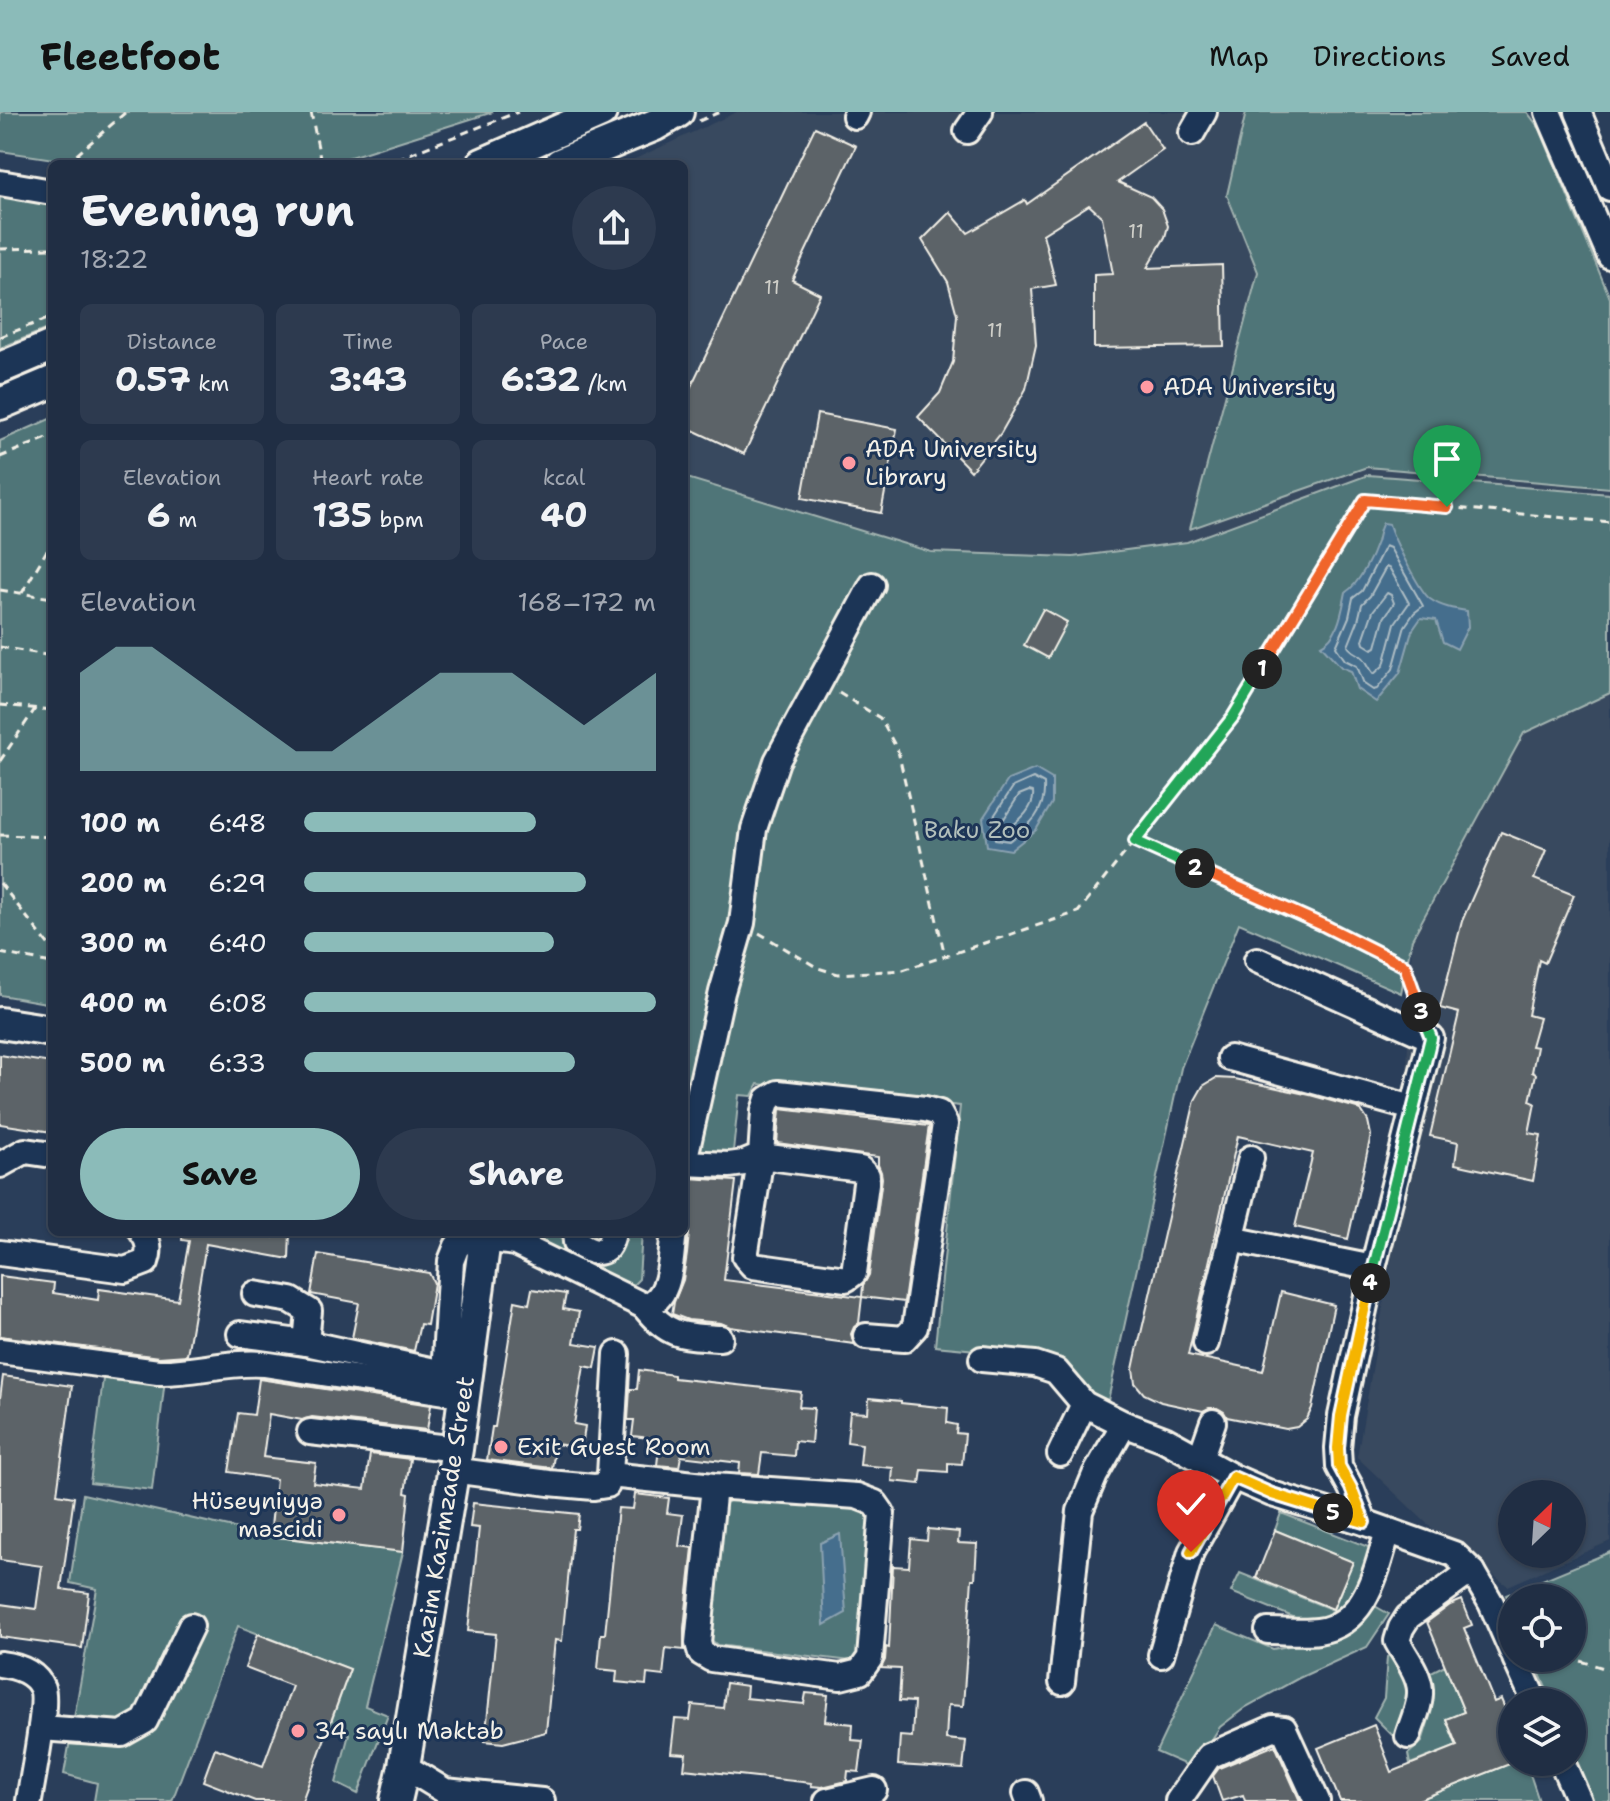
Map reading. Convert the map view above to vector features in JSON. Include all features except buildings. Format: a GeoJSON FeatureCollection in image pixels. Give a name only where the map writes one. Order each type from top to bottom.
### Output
{"type":"FeatureCollection","features":[{"type":"Feature","properties":{"kind":"main road"},"geometry":{"type":"LineString","coordinates":[[491,160],[601,112]]}},
{"type":"Feature","properties":{"kind":"main road"},"geometry":{"type":"LineString","coordinates":[[570,160],[655,125],[678,112]]}},
{"type":"Feature","properties":{"kind":"main road"},"geometry":{"type":"LineString","coordinates":[[0,368],[48,348]]}},
{"type":"Feature","properties":{"kind":"main road"},"geometry":{"type":"LineString","coordinates":[[0,404],[48,384]]}},
{"type":"Feature","properties":{"kind":"main road"},"geometry":{"type":"LineString","coordinates":[[0,1023],[48,1030]]}},
{"type":"Feature","properties":{"kind":"main road","name":"Kazim Kazimzade Street"},"geometry":{"type":"LineString","coordinates":[[396,1801],[454,1460],[454,1384],[486,1236]]}},
{"type":"Feature","properties":{"kind":"street"},"geometry":{"type":"LineString","coordinates":[[1548,112],[1610,256]]}},
{"type":"Feature","properties":{"kind":"street"},"geometry":{"type":"LineString","coordinates":[[1578,112],[1610,188]]}},
{"type":"Feature","properties":{"kind":"street"},"geometry":{"type":"LineString","coordinates":[[0,183],[48,191]]}},
{"type":"Feature","properties":{"kind":"street"},"geometry":{"type":"LineString","coordinates":[[688,1144],[722,992],[742,923],[754,829],[777,761],[872,585]]}},
{"type":"Feature","properties":{"kind":"street"},"geometry":{"type":"LineString","coordinates":[[1257,960],[1431,1038],[1373,1268],[1341,1416],[1339,1466],[1364,1522]]}},
{"type":"Feature","properties":{"kind":"street"},"geometry":{"type":"LineString","coordinates":[[1230,1058],[1413,1108]]}},
{"type":"Feature","properties":{"kind":"street"},"geometry":{"type":"LineString","coordinates":[[688,1162],[729,1165],[761,1156],[860,1169],[867,1176],[854,1273],[846,1279],[753,1266],[745,1257],[761,1156],[764,1111],[768,1099],[778,1093],[939,1113],[945,1124],[915,1327],[904,1339],[866,1336]]}},
{"type":"Feature","properties":{"kind":"street"},"geometry":{"type":"LineString","coordinates":[[0,1165],[25,1151],[48,1154]]}},
{"type":"Feature","properties":{"kind":"street"},"geometry":{"type":"LineString","coordinates":[[1206,1343],[1251,1158]]}},
{"type":"Feature","properties":{"kind":"street"},"geometry":{"type":"LineString","coordinates":[[0,1253],[125,1270],[146,1262],[150,1252],[145,1236]]}},
{"type":"Feature","properties":{"kind":"street"},"geometry":{"type":"LineString","coordinates":[[490,1236],[515,1243],[644,1306],[666,1330],[686,1336],[720,1338]]}},
{"type":"Feature","properties":{"kind":"street"},"geometry":{"type":"LineString","coordinates":[[575,1236],[576,1242],[584,1248],[598,1252],[607,1250],[612,1236]]}},
{"type":"Feature","properties":{"kind":"street"},"geometry":{"type":"LineString","coordinates":[[644,1306],[654,1304],[662,1294],[673,1236]]}},
{"type":"Feature","properties":{"kind":"street"},"geometry":{"type":"LineString","coordinates":[[1231,1239],[1373,1268]]}},
{"type":"Feature","properties":{"kind":"street"},"geometry":{"type":"LineString","coordinates":[[255,1294],[291,1300],[309,1311],[306,1343]]}},
{"type":"Feature","properties":{"kind":"street"},"geometry":{"type":"LineString","coordinates":[[240,1334],[306,1343],[454,1384]]}},
{"type":"Feature","properties":{"kind":"street"},"geometry":{"type":"LineString","coordinates":[[0,1351],[179,1373],[241,1362],[454,1384]]}},
{"type":"Feature","properties":{"kind":"street"},"geometry":{"type":"LineString","coordinates":[[310,1432],[594,1487],[607,1485],[617,1354]]}},
{"type":"Feature","properties":{"kind":"street"},"geometry":{"type":"LineString","coordinates":[[982,1359],[1035,1364],[1056,1371],[1084,1404],[1164,1439],[1233,1477],[1272,1494],[1454,1554],[1473,1572],[1498,1619]]}},
{"type":"Feature","properties":{"kind":"street"},"geometry":{"type":"LineString","coordinates":[[1060,1454],[1084,1404]]}},
{"type":"Feature","properties":{"kind":"street"},"geometry":{"type":"LineString","coordinates":[[1200,1459],[1213,1422]]}},
{"type":"Feature","properties":{"kind":"street"},"geometry":{"type":"LineString","coordinates":[[1062,1682],[1080,1511],[1095,1475],[1124,1424]]}},
{"type":"Feature","properties":{"kind":"street"},"geometry":{"type":"LineString","coordinates":[[610,1475],[857,1496],[875,1503],[882,1513],[870,1658],[860,1672],[840,1677],[711,1659],[701,1653],[698,1643],[714,1486]]}},
{"type":"Feature","properties":{"kind":"street"},"geometry":{"type":"LineString","coordinates":[[1161,1655],[1191,1552],[1233,1477]]}},
{"type":"Feature","properties":{"kind":"street"},"geometry":{"type":"LineString","coordinates":[[1268,1631],[1320,1631],[1347,1620],[1367,1595],[1388,1531]]}},
{"type":"Feature","properties":{"kind":"street"},"geometry":{"type":"LineString","coordinates":[[1408,1736],[1420,1689],[1397,1641],[1401,1628],[1408,1617],[1473,1572]]}},
{"type":"Feature","properties":{"kind":"street"},"geometry":{"type":"LineString","coordinates":[[41,1728],[122,1734],[145,1721],[191,1626]]}},
{"type":"Feature","properties":{"kind":"street"},"geometry":{"type":"LineString","coordinates":[[0,1664],[14,1665],[37,1679],[44,1690],[29,1801]]}},
{"type":"Feature","properties":{"kind":"street"},"geometry":{"type":"LineString","coordinates":[[1178,1801],[1209,1756],[1273,1728],[1284,1729],[1317,1801]]}},
{"type":"Feature","properties":{"kind":"street"},"geometry":{"type":"LineString","coordinates":[[404,1766],[445,1796],[542,1801]]}},
{"type":"Feature","properties":{"kind":"street"},"geometry":{"type":"LineString","coordinates":[[1568,1776],[1579,1801]]}},
{"type":"Feature","properties":{"kind":"street"},"geometry":{"type":"LineString","coordinates":[[827,1801],[874,1790]]}},
{"type":"Feature","properties":{"kind":"path"},"geometry":{"type":"LineString","coordinates":[[71,160],[126,112]]}},
{"type":"Feature","properties":{"kind":"path"},"geometry":{"type":"LineString","coordinates":[[311,112],[320,160]]}},
{"type":"Feature","properties":{"kind":"path"},"geometry":{"type":"LineString","coordinates":[[394,160],[518,112]]}},
{"type":"Feature","properties":{"kind":"path"},"geometry":{"type":"LineString","coordinates":[[0,249],[48,248]]}},
{"type":"Feature","properties":{"kind":"path"},"geometry":{"type":"LineString","coordinates":[[0,337],[48,319]]}},
{"type":"Feature","properties":{"kind":"path"},"geometry":{"type":"LineString","coordinates":[[0,457],[48,438]]}},
{"type":"Feature","properties":{"kind":"path"},"geometry":{"type":"LineString","coordinates":[[742,923],[818,968],[838,974],[903,970],[1078,912],[1233,717],[1365,500],[1610,522]]}},
{"type":"Feature","properties":{"kind":"path"},"geometry":{"type":"LineString","coordinates":[[22,593],[48,551]]}},
{"type":"Feature","properties":{"kind":"path"},"geometry":{"type":"LineString","coordinates":[[0,590],[48,597]]}},
{"type":"Feature","properties":{"kind":"path"},"geometry":{"type":"LineString","coordinates":[[0,647],[48,655]]}},
{"type":"Feature","properties":{"kind":"path"},"geometry":{"type":"LineString","coordinates":[[820,682],[880,718],[898,751],[945,956]]}},
{"type":"Feature","properties":{"kind":"path"},"geometry":{"type":"LineString","coordinates":[[0,705],[48,710]]}},
{"type":"Feature","properties":{"kind":"path"},"geometry":{"type":"LineString","coordinates":[[0,761],[35,709]]}},
{"type":"Feature","properties":{"kind":"path"},"geometry":{"type":"LineString","coordinates":[[0,835],[48,837]]}},
{"type":"Feature","properties":{"kind":"path"},"geometry":{"type":"LineString","coordinates":[[1135,841],[1325,926],[1405,966],[1431,1038]]}},
{"type":"Feature","properties":{"kind":"path"},"geometry":{"type":"LineString","coordinates":[[0,883],[48,944]]}},
{"type":"Feature","properties":{"kind":"path"},"geometry":{"type":"LineString","coordinates":[[0,953],[48,962]]}},
{"type":"Feature","properties":{"kind":"path"},"geometry":{"type":"LineString","coordinates":[[1586,1663],[1610,1670]]}},
{"type":"Feature","properties":{"kind":"shaded area","name":"ADA University"},"geometry":{"type":"Polygon","coordinates":[[[737,112],[1531,112],[1610,299],[1610,494],[1368,475],[1187,542],[1073,557],[931,552],[688,478],[688,160],[633,160],[737,112]]]}},
{"type":"Feature","properties":{"kind":"shaded area"},"geometry":{"type":"Polygon","coordinates":[[[1610,693],[1610,1541],[1586,1552],[1586,1480],[1498,1480],[1498,1568],[1549,1568],[1513,1584],[1505,1584],[1440,1536],[1357,1457],[1402,1197],[1412,939],[1524,733],[1610,693]]]}},
{"type":"Feature","properties":{"kind":"green space"},"geometry":{"type":"Polygon","coordinates":[[[0,112],[493,112],[341,160],[60,160],[0,151],[0,112]]]}},
{"type":"Feature","properties":{"kind":"green space"},"geometry":{"type":"Polygon","coordinates":[[[1246,112],[1527,112],[1540,129],[1610,298],[1610,488],[1367,467],[1190,529],[1258,272],[1227,195],[1246,112]]]}},
{"type":"Feature","properties":{"kind":"green space"},"geometry":{"type":"Polygon","coordinates":[[[0,196],[48,202],[48,329],[0,348],[0,196]]]}},
{"type":"Feature","properties":{"kind":"green space"},"geometry":{"type":"Polygon","coordinates":[[[48,420],[48,1003],[0,995],[0,441],[48,420]]]}},
{"type":"Feature","properties":{"kind":"green space","name":"Baku Zoo"},"geometry":{"type":"Polygon","coordinates":[[[1368,475],[1610,494],[1610,693],[1524,733],[1412,939],[1401,993],[1239,923],[1181,1068],[1107,1405],[1093,1400],[1062,1358],[935,1346],[960,1106],[758,1084],[752,1096],[739,1095],[732,1161],[688,1156],[688,478],[931,552],[1073,557],[1187,542],[1368,475]]]}},
{"type":"Feature","properties":{"kind":"green space"},"geometry":{"type":"Polygon","coordinates":[[[520,1236],[642,1236],[639,1279],[626,1292],[520,1236]]]}},
{"type":"Feature","properties":{"kind":"green space"},"geometry":{"type":"Polygon","coordinates":[[[104,1371],[165,1379],[152,1490],[90,1483],[104,1371]]]}},
{"type":"Feature","properties":{"kind":"green space"},"geometry":{"type":"Polygon","coordinates":[[[83,1494],[269,1536],[403,1552],[365,1706],[388,1715],[358,1794],[336,1783],[349,1734],[329,1728],[350,1669],[238,1626],[172,1801],[94,1801],[97,1783],[64,1774],[97,1589],[70,1583],[83,1494]]]}},
{"type":"Feature","properties":{"kind":"green space"},"geometry":{"type":"Polygon","coordinates":[[[733,1498],[860,1508],[874,1523],[863,1652],[851,1661],[717,1645],[708,1637],[721,1507],[733,1498]]]}},
{"type":"Feature","properties":{"kind":"green space"},"geometry":{"type":"Polygon","coordinates":[[[1281,1513],[1371,1548],[1357,1596],[1389,1614],[1367,1647],[1299,1678],[1246,1707],[1220,1727],[1193,1768],[1156,1752],[1216,1625],[1273,1649],[1340,1636],[1231,1592],[1240,1573],[1333,1610],[1353,1562],[1275,1530],[1281,1513]]]}},
{"type":"Feature","properties":{"kind":"green space"},"geometry":{"type":"Polygon","coordinates":[[[1610,1552],[1610,1801],[1593,1801],[1583,1776],[1586,1776],[1586,1688],[1546,1688],[1539,1672],[1586,1672],[1586,1584],[1533,1584],[1571,1568],[1586,1568],[1586,1562],[1610,1552]]]}},
{"type":"Feature","properties":{"kind":"green space"},"geometry":{"type":"Polygon","coordinates":[[[1396,1649],[1412,1687],[1409,1714],[1393,1736],[1374,1717],[1384,1698],[1387,1657],[1396,1649]]]}},
{"type":"Feature","properties":{"kind":"green space"},"geometry":{"type":"Polygon","coordinates":[[[1445,1665],[1464,1712],[1446,1719],[1457,1746],[1410,1764],[1408,1754],[1422,1742],[1432,1710],[1429,1673],[1445,1665]]]}},
{"type":"Feature","properties":{"kind":"green space"},"geometry":{"type":"Polygon","coordinates":[[[1498,1768],[1498,1776],[1531,1776],[1539,1801],[1416,1801],[1498,1768]]]}},
{"type":"Feature","properties":{"kind":"water"},"geometry":{"type":"Polygon","coordinates":[[[1383,523],[1389,524],[1407,564],[1430,599],[1443,606],[1467,611],[1468,627],[1457,649],[1443,642],[1436,620],[1421,618],[1412,631],[1400,673],[1376,702],[1357,689],[1351,671],[1341,667],[1321,645],[1336,629],[1346,592],[1364,570],[1383,523]]]}},
{"type":"Feature","properties":{"kind":"water"},"geometry":{"type":"Polygon","coordinates":[[[1035,769],[1052,779],[1052,803],[1036,830],[1011,850],[987,846],[983,818],[1008,780],[1035,769]]]}},
{"type":"Feature","properties":{"kind":"water"},"geometry":{"type":"Polygon","coordinates":[[[840,1534],[846,1613],[824,1625],[820,1543],[840,1534]]]}},
{"type":"Feature","properties":{"kind":"place","name":"ADA University"},"geometry":{"type":"Point","coordinates":[1147,387]}},
{"type":"Feature","properties":{"kind":"place","name":"ADA University Library"},"geometry":{"type":"Point","coordinates":[849,463]}},
{"type":"Feature","properties":{"kind":"place","name":"Exit Guest Room"},"geometry":{"type":"Point","coordinates":[501,1447]}},
{"type":"Feature","properties":{"kind":"place","name":"Hüseyniyyə məscidi"},"geometry":{"type":"Point","coordinates":[339,1515]}},
{"type":"Feature","properties":{"kind":"place","name":"34 saylı Məktəb"},"geometry":{"type":"Point","coordinates":[298,1731]}},
{"type":"Feature","properties":{"kind":"route"},"geometry":{"type":"LineString","coordinates":[[1191,1552],[1233,1477],[1272,1494],[1364,1522],[1339,1466],[1341,1416],[1373,1268],[1431,1038],[1405,966],[1325,926],[1135,841],[1233,717],[1365,500],[1447,507]]}}]}
